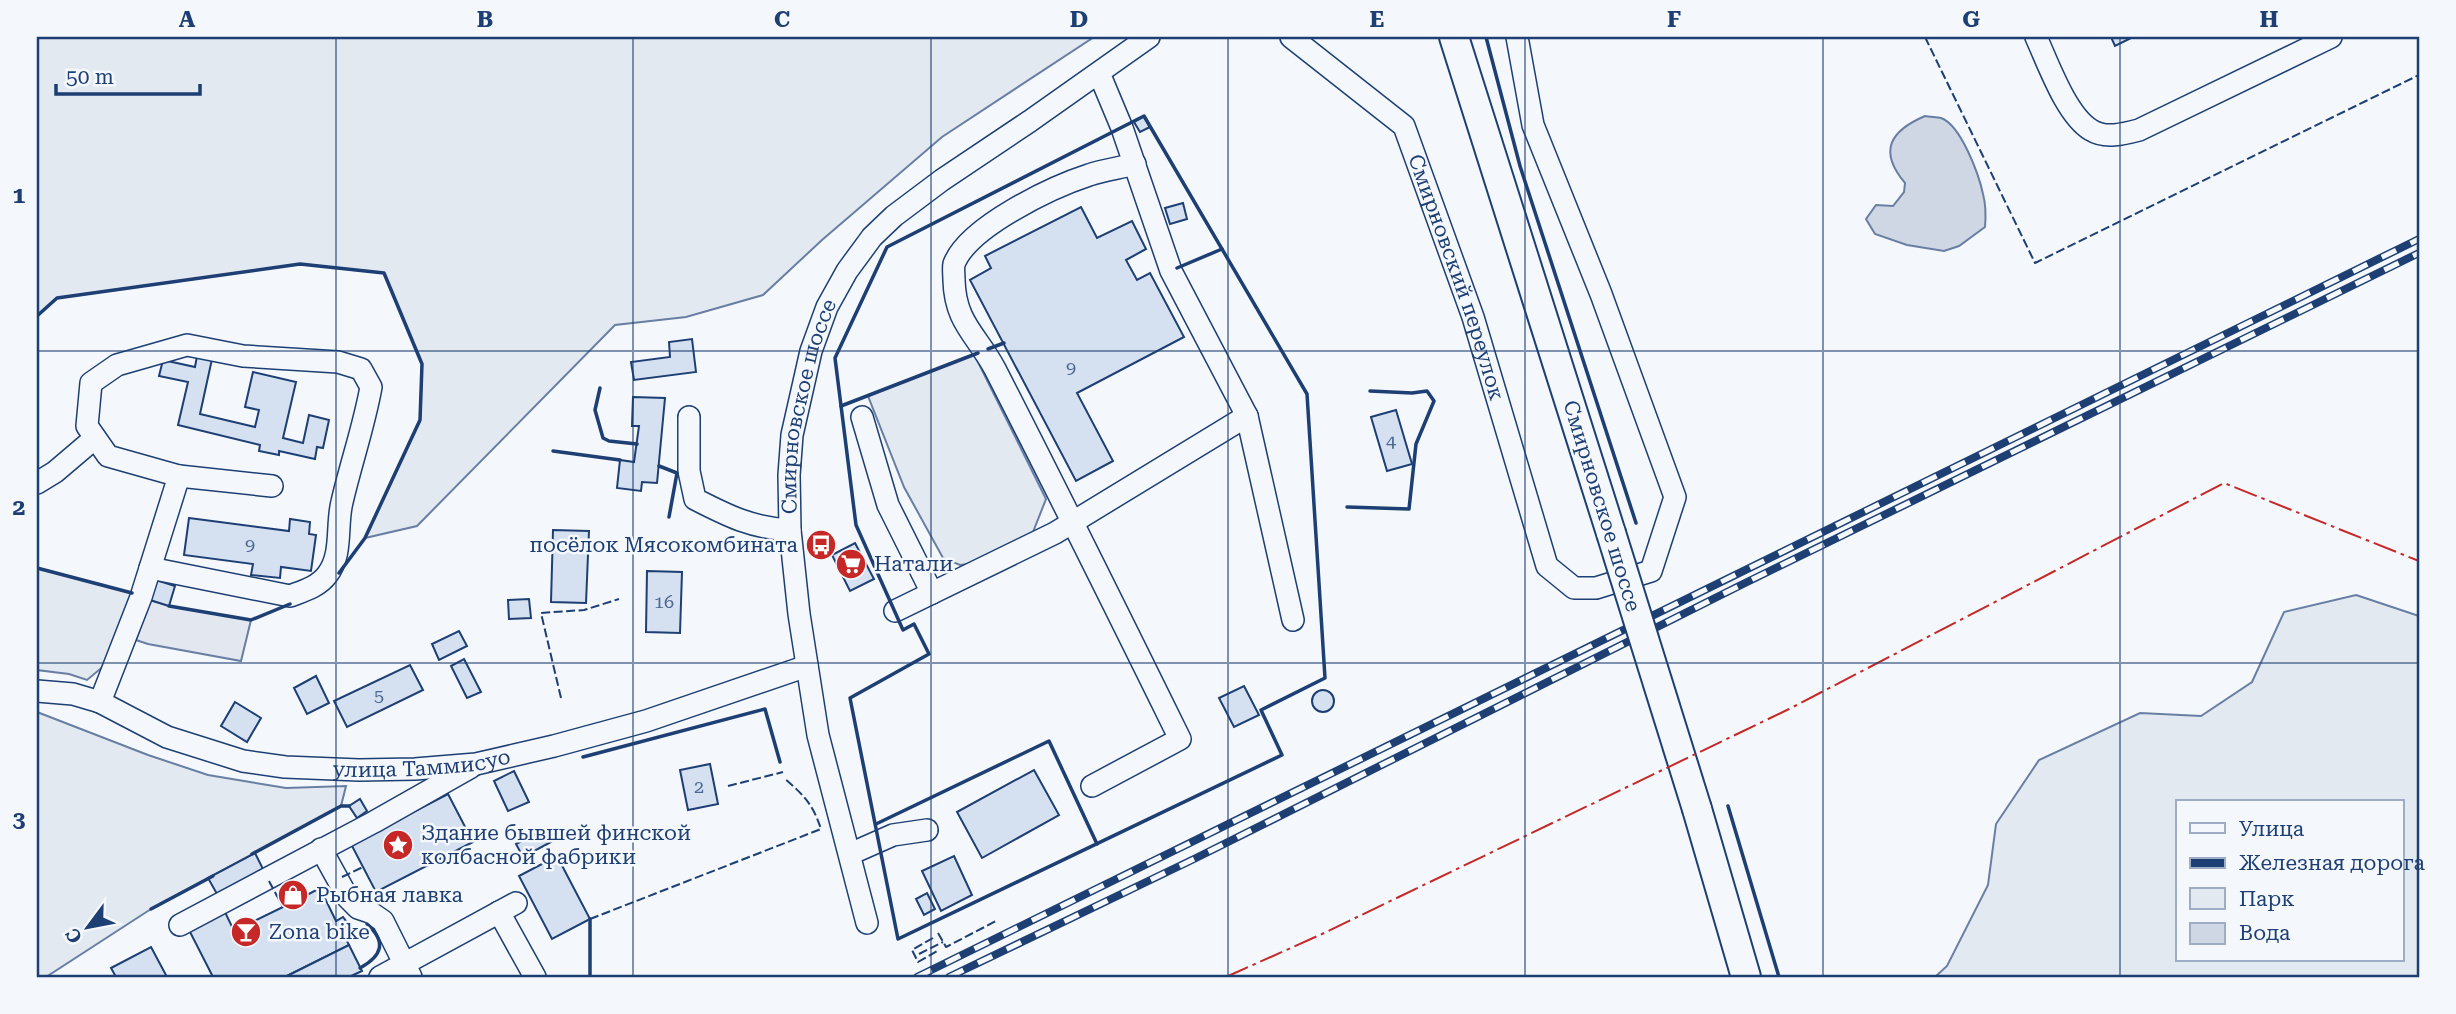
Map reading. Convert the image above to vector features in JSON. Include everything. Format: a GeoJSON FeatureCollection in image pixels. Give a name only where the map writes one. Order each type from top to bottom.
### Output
{"type":"FeatureCollection","features":[{"type":"Feature","properties":{"kind":"main road","name":"Смирновское шоссе"},"geometry":{"type":"LineString","coordinates":[[1454,37],[1697,809],[1745,977]]}},
{"type":"Feature","properties":{"kind":"street","name":"Смирновское шоссе"},"geometry":{"type":"LineString","coordinates":[[867,923],[818,735],[790,530],[790,462],[799,399],[811,351],[827,307],[847,271],[872,237],[894,216],[1149,37]]}},
{"type":"Feature","properties":{"kind":"street","name":"Смирновский переулок"},"geometry":{"type":"LineString","coordinates":[[1291,37],[1404,127],[1473,317],[1547,566],[1574,588],[1596,588],[1651,571],[1675,497],[1601,294],[1533,125],[1517,37]]}},
{"type":"Feature","properties":{"kind":"street"},"geometry":{"type":"LineString","coordinates":[[2036,37],[2070,107],[2092,131],[2106,135],[2139,130],[2331,37]]}},
{"type":"Feature","properties":{"kind":"street"},"geometry":{"type":"LineString","coordinates":[[1099,73],[1135,164],[1171,271],[1247,416],[1293,620]]}},
{"type":"Feature","properties":{"kind":"street"},"geometry":{"type":"LineString","coordinates":[[1092,786],[1180,739],[1074,522],[990,359],[969,332],[954,298],[953,265],[969,242],[1009,213],[1062,185],[1135,164]]}},
{"type":"Feature","properties":{"kind":"street"},"geometry":{"type":"LineString","coordinates":[[150,568],[290,596],[311,588],[327,575],[337,554],[341,505],[366,418],[371,387],[361,369],[338,362],[243,356],[187,345],[117,365],[91,383],[87,426],[108,456],[178,476],[272,486]]}},
{"type":"Feature","properties":{"kind":"street"},"geometry":{"type":"LineString","coordinates":[[895,611],[1074,522],[1247,416]]}},
{"type":"Feature","properties":{"kind":"street"},"geometry":{"type":"LineString","coordinates":[[862,417],[888,505],[932,593]]}},
{"type":"Feature","properties":{"kind":"street"},"geometry":{"type":"LineString","coordinates":[[689,418],[689,471],[695,499],[733,519],[764,528],[790,530]]}},
{"type":"Feature","properties":{"kind":"street"},"geometry":{"type":"LineString","coordinates":[[37,483],[95,438]]}},
{"type":"Feature","properties":{"kind":"street"},"geometry":{"type":"LineString","coordinates":[[100,702],[150,568],[178,476]]}},
{"type":"Feature","properties":{"kind":"street","name":"улица Таммисуо"},"geometry":{"type":"LineString","coordinates":[[37,691],[74,694],[100,702],[167,737],[243,761],[359,770],[476,764],[646,721],[807,667]]}},
{"type":"Feature","properties":{"kind":"street"},"geometry":{"type":"LineString","coordinates":[[180,925],[374,822],[476,764]]}},
{"type":"Feature","properties":{"kind":"street"},"geometry":{"type":"LineString","coordinates":[[850,854],[894,835],[927,830]]}},
{"type":"Feature","properties":{"kind":"street"},"geometry":{"type":"LineString","coordinates":[[321,849],[348,898],[358,908],[383,921],[408,971]]}},
{"type":"Feature","properties":{"kind":"street"},"geometry":{"type":"LineString","coordinates":[[380,977],[408,971],[508,907],[535,977]]}},
{"type":"Feature","properties":{"kind":"green space"},"geometry":{"type":"Polygon","coordinates":[[[37,37],[1094,37],[942,137],[822,240],[763,295],[686,317],[615,325],[417,526],[365,538],[420,420],[422,364],[384,273],[300,264],[57,298],[37,316],[37,37]]]}},
{"type":"Feature","properties":{"kind":"green space"},"geometry":{"type":"Polygon","coordinates":[[[974,354],[1046,499],[1033,532],[968,564],[960,565],[943,558],[904,487],[868,396],[974,354]]]}},
{"type":"Feature","properties":{"kind":"green space"},"geometry":{"type":"Polygon","coordinates":[[[37,568],[132,593],[105,665],[87,680],[69,674],[37,670],[37,568]]]}},
{"type":"Feature","properties":{"kind":"green space"},"geometry":{"type":"Polygon","coordinates":[[[2356,595],[2419,616],[2419,977],[1935,977],[1947,966],[1988,885],[1996,824],[2039,760],[2140,713],[2201,716],[2252,682],[2284,612],[2356,595]]]}},
{"type":"Feature","properties":{"kind":"green space"},"geometry":{"type":"Polygon","coordinates":[[[37,712],[208,775],[286,788],[346,786],[341,806],[151,909],[46,977],[37,977],[37,712]]]}},
{"type":"Feature","properties":{"kind":"shaded area"},"geometry":{"type":"Polygon","coordinates":[[[150,600],[169,606],[251,620],[241,661],[136,640],[150,600]]]}},
{"type":"Feature","properties":{"kind":"water"},"geometry":{"type":"Polygon","coordinates":[[[1925,116],[1941,118],[1948,122],[1962,140],[1973,163],[1985,202],[1985,227],[1959,246],[1944,251],[1907,245],[1875,234],[1866,219],[1876,205],[1893,206],[1904,192],[1905,183],[1892,161],[1892,143],[1903,128],[1925,116]]]}},
{"type":"Feature","properties":{"kind":"building"},"geometry":{"type":"Polygon","coordinates":[[[2111,37],[2133,37],[2115,46],[2111,37]]]}},
{"type":"Feature","properties":{"kind":"building"},"geometry":{"type":"Polygon","coordinates":[[[1144,116],[1150,127],[1140,132],[1134,122],[1144,116]]]}},
{"type":"Feature","properties":{"kind":"building"},"geometry":{"type":"Polygon","coordinates":[[[1183,203],[1187,219],[1170,224],[1165,208],[1183,203]]]}},
{"type":"Feature","properties":{"kind":"building"},"geometry":{"type":"Polygon","coordinates":[[[1081,207],[1097,238],[1132,221],[1146,249],[1126,260],[1137,280],[1150,273],[1184,337],[1077,393],[1113,461],[1076,481],[970,280],[991,268],[985,256],[1081,207]]]}},
{"type":"Feature","properties":{"kind":"building"},"geometry":{"type":"Polygon","coordinates":[[[692,339],[696,372],[634,380],[631,362],[670,357],[669,342],[692,339]]]}},
{"type":"Feature","properties":{"kind":"building"},"geometry":{"type":"Polygon","coordinates":[[[197,356],[212,359],[200,414],[255,427],[259,410],[245,407],[253,372],[296,382],[283,438],[303,443],[309,415],[329,420],[323,448],[317,447],[315,459],[279,451],[279,455],[259,451],[260,445],[178,425],[188,382],[159,376],[163,360],[195,367],[197,356]]]}},
{"type":"Feature","properties":{"kind":"building"},"geometry":{"type":"Polygon","coordinates":[[[633,397],[665,398],[657,483],[642,482],[641,491],[617,488],[620,460],[634,462],[639,426],[632,426],[633,397]]]}},
{"type":"Feature","properties":{"kind":"building"},"geometry":{"type":"Polygon","coordinates":[[[1396,410],[1412,464],[1387,471],[1371,417],[1396,410]]]}},
{"type":"Feature","properties":{"kind":"building"},"geometry":{"type":"Polygon","coordinates":[[[189,518],[289,531],[290,519],[310,522],[309,534],[316,535],[311,571],[281,567],[280,578],[251,575],[253,564],[184,555],[189,518]]]}},
{"type":"Feature","properties":{"kind":"building"},"geometry":{"type":"Polygon","coordinates":[[[553,530],[589,531],[586,603],[551,602],[553,530]]]}},
{"type":"Feature","properties":{"kind":"building","name":"Натали"},"geometry":{"type":"Polygon","coordinates":[[[855,543],[874,579],[850,591],[832,555],[855,543]]]}},
{"type":"Feature","properties":{"kind":"building"},"geometry":{"type":"Polygon","coordinates":[[[647,571],[682,572],[680,633],[646,632],[647,571]]]}},
{"type":"Feature","properties":{"kind":"building"},"geometry":{"type":"Polygon","coordinates":[[[156,580],[175,586],[169,606],[150,600],[156,580]]]}},
{"type":"Feature","properties":{"kind":"building"},"geometry":{"type":"Polygon","coordinates":[[[529,599],[531,618],[509,619],[508,600],[529,599]]]}},
{"type":"Feature","properties":{"kind":"building"},"geometry":{"type":"Polygon","coordinates":[[[459,631],[467,646],[439,660],[432,644],[459,631]]]}},
{"type":"Feature","properties":{"kind":"building"},"geometry":{"type":"Polygon","coordinates":[[[464,659],[481,692],[467,698],[451,666],[464,659]]]}},
{"type":"Feature","properties":{"kind":"building"},"geometry":{"type":"Polygon","coordinates":[[[410,665],[423,690],[347,727],[334,701],[410,665]]]}},
{"type":"Feature","properties":{"kind":"building"},"geometry":{"type":"Polygon","coordinates":[[[316,676],[329,703],[307,714],[294,688],[316,676]]]}},
{"type":"Feature","properties":{"kind":"building"},"geometry":{"type":"Polygon","coordinates":[[[1244,686],[1259,715],[1234,727],[1219,698],[1244,686]]]}},
{"type":"Feature","properties":{"kind":"building"},"geometry":{"type":"Polygon","coordinates":[[[1323,690],[1331,693],[1334,701],[1331,709],[1323,712],[1315,709],[1312,701],[1315,693],[1323,690]]]}},
{"type":"Feature","properties":{"kind":"building"},"geometry":{"type":"Polygon","coordinates":[[[235,702],[261,718],[247,742],[221,726],[235,702]]]}},
{"type":"Feature","properties":{"kind":"building"},"geometry":{"type":"Polygon","coordinates":[[[710,764],[718,804],[688,810],[680,770],[710,764]]]}},
{"type":"Feature","properties":{"kind":"building"},"geometry":{"type":"Polygon","coordinates":[[[1034,770],[1059,815],[982,858],[957,812],[1034,770]]]}},
{"type":"Feature","properties":{"kind":"building"},"geometry":{"type":"Polygon","coordinates":[[[514,771],[529,802],[508,811],[494,781],[514,771]]]}},
{"type":"Feature","properties":{"kind":"building"},"geometry":{"type":"Polygon","coordinates":[[[448,794],[473,842],[376,892],[351,844],[448,794]]]}},
{"type":"Feature","properties":{"kind":"building"},"geometry":{"type":"Polygon","coordinates":[[[360,799],[367,811],[357,818],[349,806],[360,799]]]}},
{"type":"Feature","properties":{"kind":"building"},"geometry":{"type":"Polygon","coordinates":[[[545,829],[551,842],[523,857],[516,844],[545,829]]]}},
{"type":"Feature","properties":{"kind":"building"},"geometry":{"type":"Polygon","coordinates":[[[255,853],[263,869],[217,894],[208,878],[255,853]]]}},
{"type":"Feature","properties":{"kind":"building"},"geometry":{"type":"Polygon","coordinates":[[[557,856],[590,919],[552,939],[519,876],[557,856]]]}},
{"type":"Feature","properties":{"kind":"building"},"geometry":{"type":"Polygon","coordinates":[[[954,856],[972,895],[941,911],[922,871],[954,856]]]}},
{"type":"Feature","properties":{"kind":"building"},"geometry":{"type":"Polygon","coordinates":[[[298,886],[303,897],[320,888],[336,921],[343,917],[346,921],[348,926],[341,929],[349,945],[285,977],[213,977],[189,930],[225,912],[234,931],[283,907],[277,896],[298,886]]]}},
{"type":"Feature","properties":{"kind":"building"},"geometry":{"type":"Polygon","coordinates":[[[927,893],[935,909],[924,915],[916,899],[927,893]]]}},
{"type":"Feature","properties":{"kind":"building"},"geometry":{"type":"Polygon","coordinates":[[[349,945],[362,971],[349,977],[285,977],[349,945]]]}},
{"type":"Feature","properties":{"kind":"building"},"geometry":{"type":"Polygon","coordinates":[[[151,947],[167,977],[116,977],[111,968],[151,947]]]}},
{"type":"Feature","properties":{"kind":"railway"},"geometry":{"type":"LineString","coordinates":[[917,977],[2419,239]]}},
{"type":"Feature","properties":{"kind":"railway"},"geometry":{"type":"LineString","coordinates":[[949,977],[1196,858],[1741,585],[2419,253]]}},
{"type":"Feature","properties":{"kind":"fence"},"geometry":{"type":"LineString","coordinates":[[1925,37],[2035,263],[2419,75]]}},
{"type":"Feature","properties":{"kind":"fence"},"geometry":{"type":"LineString","coordinates":[[561,698],[541,613],[584,610],[619,599]]}},
{"type":"Feature","properties":{"kind":"fence"},"geometry":{"type":"LineString","coordinates":[[728,786],[783,772]]}},
{"type":"Feature","properties":{"kind":"fence"},"geometry":{"type":"LineString","coordinates":[[590,919],[821,829],[808,801],[785,779]]}},
{"type":"Feature","properties":{"kind":"fence"},"geometry":{"type":"LineString","coordinates":[[342,877],[363,867]]}},
{"type":"Feature","properties":{"kind":"fence"},"geometry":{"type":"LineString","coordinates":[[269,881],[277,896]]}},
{"type":"Feature","properties":{"kind":"fence"},"geometry":{"type":"LineString","coordinates":[[938,933],[946,947],[998,920]]}},
{"type":"Feature","properties":{"kind":"fence"},"geometry":{"type":"LineString","coordinates":[[933,938],[912,950],[918,962],[939,950]]}},
{"type":"Feature","properties":{"kind":"fence"},"geometry":{"type":"LineString","coordinates":[[919,954],[943,942]]}},
{"type":"Feature","properties":{"kind":"wall"},"geometry":{"type":"LineString","coordinates":[[1486,37],[1520,166],[1636,523]]}},
{"type":"Feature","properties":{"kind":"wall"},"geometry":{"type":"LineString","coordinates":[[1144,116],[1307,394],[1325,678],[1261,710],[1282,755],[898,939],[850,698],[929,654],[914,624],[903,630],[856,525],[835,358],[887,247],[1144,116]]}},
{"type":"Feature","properties":{"kind":"wall"},"geometry":{"type":"LineString","coordinates":[[1177,268],[1222,249]]}},
{"type":"Feature","properties":{"kind":"wall"},"geometry":{"type":"LineString","coordinates":[[37,316],[57,298],[300,264],[384,273],[422,364],[420,420],[365,538],[339,573]]}},
{"type":"Feature","properties":{"kind":"wall"},"geometry":{"type":"LineString","coordinates":[[988,349],[1004,343]]}},
{"type":"Feature","properties":{"kind":"wall"},"geometry":{"type":"LineString","coordinates":[[841,406],[978,353]]}},
{"type":"Feature","properties":{"kind":"wall"},"geometry":{"type":"LineString","coordinates":[[600,388],[595,410],[603,438],[637,444]]}},
{"type":"Feature","properties":{"kind":"wall"},"geometry":{"type":"LineString","coordinates":[[1347,507],[1409,509],[1416,444],[1434,401],[1427,391],[1370,391]]}},
{"type":"Feature","properties":{"kind":"wall"},"geometry":{"type":"LineString","coordinates":[[553,451],[620,460]]}},
{"type":"Feature","properties":{"kind":"wall"},"geometry":{"type":"LineString","coordinates":[[659,466],[677,473],[669,517]]}},
{"type":"Feature","properties":{"kind":"wall"},"geometry":{"type":"LineString","coordinates":[[37,568],[132,593]]}},
{"type":"Feature","properties":{"kind":"wall"},"geometry":{"type":"LineString","coordinates":[[169,606],[251,620],[290,604]]}},
{"type":"Feature","properties":{"kind":"wall"},"geometry":{"type":"LineString","coordinates":[[583,757],[765,709],[780,762]]}},
{"type":"Feature","properties":{"kind":"wall"},"geometry":{"type":"LineString","coordinates":[[876,824],[1049,741],[1097,844]]}},
{"type":"Feature","properties":{"kind":"wall"},"geometry":{"type":"LineString","coordinates":[[252,854],[341,806],[349,806]]}},
{"type":"Feature","properties":{"kind":"wall"},"geometry":{"type":"LineString","coordinates":[[1728,806],[1779,977]]}},
{"type":"Feature","properties":{"kind":"wall"},"geometry":{"type":"LineString","coordinates":[[151,909],[213,876]]}},
{"type":"Feature","properties":{"kind":"wall"},"geometry":{"type":"LineString","coordinates":[[590,919],[590,977]]}},
{"type":"Feature","properties":{"kind":"wall"},"geometry":{"type":"LineString","coordinates":[[360,968],[373,959],[379,948],[377,937],[367,924]]}},
{"type":"Feature","properties":{"kind":"power"},"geometry":{"type":"LineString","coordinates":[[1226,977],[1322,934],[1789,709],[2224,483],[2419,561]]}},
{"type":"Feature","properties":{"kind":"place","name":"посёлок Мясокомбината"},"geometry":{"type":"Point","coordinates":[821,545]}},
{"type":"Feature","properties":{"kind":"place","name":"Натали"},"geometry":{"type":"Point","coordinates":[851,564]}},
{"type":"Feature","properties":{"kind":"place","name":"Здание бывшей финской колбасной фабрики"},"geometry":{"type":"Point","coordinates":[398,845]}},
{"type":"Feature","properties":{"kind":"place","name":"Рыбная лавка"},"geometry":{"type":"Point","coordinates":[293,895]}},
{"type":"Feature","properties":{"kind":"place","name":"Zona bike"},"geometry":{"type":"Point","coordinates":[246,932]}}]}
